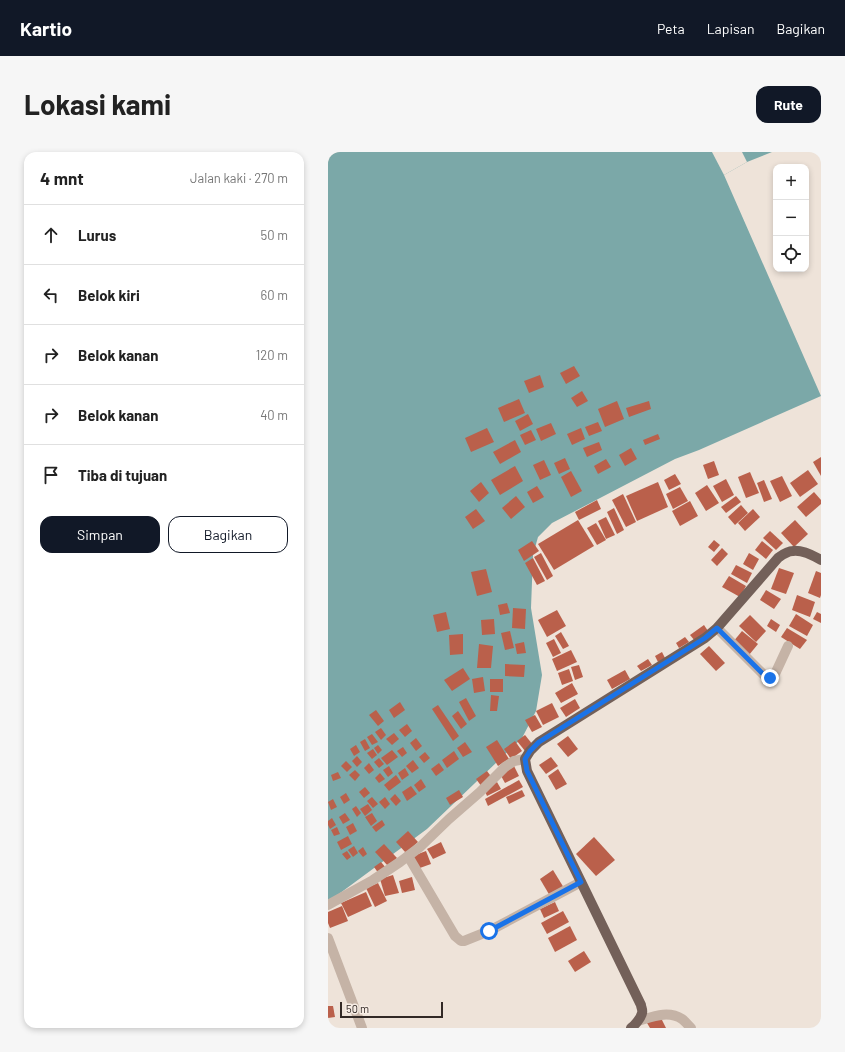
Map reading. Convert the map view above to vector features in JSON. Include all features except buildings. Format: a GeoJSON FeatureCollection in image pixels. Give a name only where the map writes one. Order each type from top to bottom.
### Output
{"type":"FeatureCollection","features":[{"type":"Feature","properties":{"kind":"main road"},"geometry":{"type":"LineString","coordinates":[[634,1025],[642,1012],[641,1005],[527,771],[525,759],[530,751],[539,742],[705,638],[717,628],[778,558],[794,550],[811,555],[821,560]]}},
{"type":"Feature","properties":{"kind":"street"},"geometry":{"type":"LineString","coordinates":[[717,628],[764,675],[770,678],[775,674],[788,646]]}},
{"type":"Feature","properties":{"kind":"street"},"geometry":{"type":"LineString","coordinates":[[328,905],[373,880],[408,856],[420,847],[480,792],[505,767],[514,761],[525,759]]}},
{"type":"Feature","properties":{"kind":"street"},"geometry":{"type":"LineString","coordinates":[[408,856],[455,936],[461,942],[489,931],[581,882]]}},
{"type":"Feature","properties":{"kind":"street"},"geometry":{"type":"LineString","coordinates":[[328,938],[362,1028]]}},
{"type":"Feature","properties":{"kind":"street"},"geometry":{"type":"LineString","coordinates":[[634,1025],[661,1014],[671,1015],[682,1019],[692,1028]]}},
{"type":"Feature","properties":{"kind":"water"},"geometry":{"type":"Polygon","coordinates":[[[328,152],[772,152],[747,162],[724,175],[821,396],[699,450],[675,459],[552,523],[538,537],[533,555],[531,608],[542,675],[536,711],[522,738],[427,829],[328,902],[328,152]]]}},
{"type":"Feature","properties":{"kind":"pier"},"geometry":{"type":"Polygon","coordinates":[[[712,152],[742,152],[747,162],[724,175],[712,152]]]}},
{"type":"Feature","properties":{"kind":"route"},"geometry":{"type":"LineString","coordinates":[[489,931],[581,882],[527,771],[525,759],[530,751],[539,742],[705,638],[717,628],[764,675],[770,678]]}}]}
